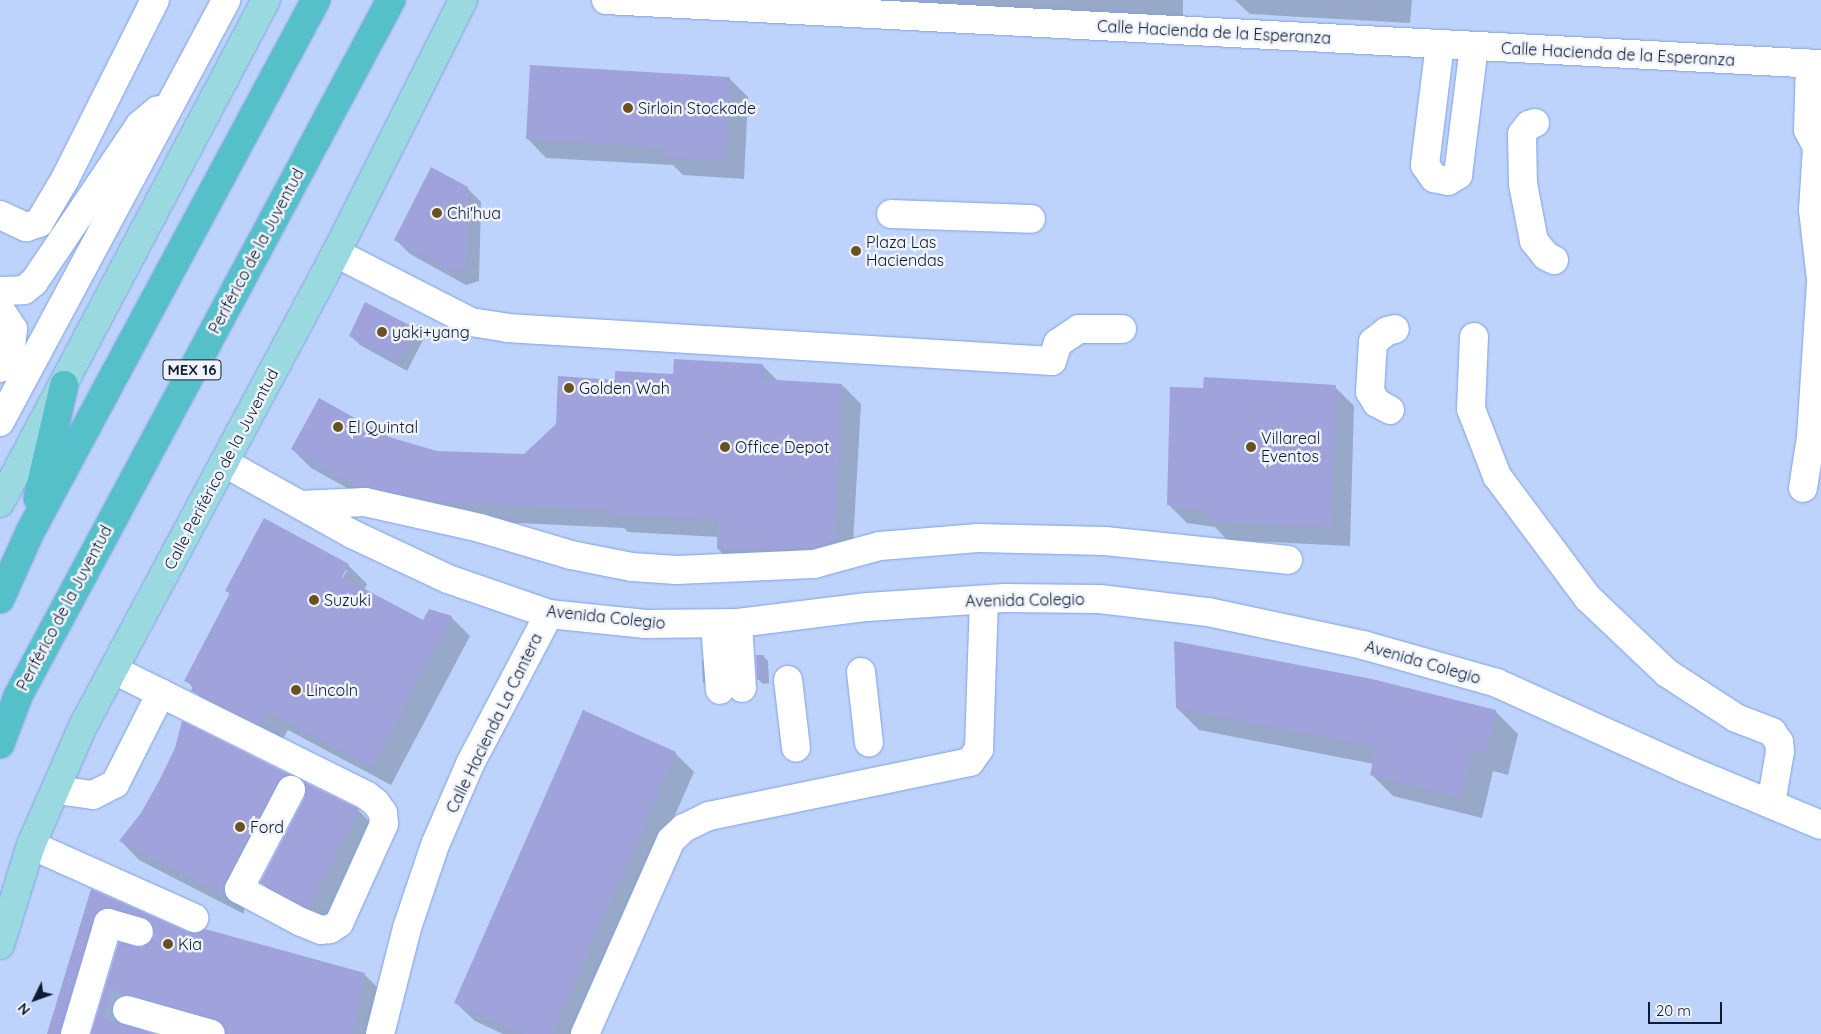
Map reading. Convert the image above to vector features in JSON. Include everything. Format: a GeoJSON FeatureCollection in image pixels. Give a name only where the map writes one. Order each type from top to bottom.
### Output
{"type":"FeatureCollection","features":[{"type":"Feature","properties":{"kind":"highway"},"geometry":{"type":"LineString","coordinates":[[0,599],[30,532],[316,0]]}},
{"type":"Feature","properties":{"kind":"highway","name":"Periférico de la Juventud"},"geometry":{"type":"LineString","coordinates":[[0,744],[18,696],[391,0]]}},
{"type":"Feature","properties":{"kind":"highway"},"geometry":{"type":"LineString","coordinates":[[30,532],[64,385]]}},
{"type":"Feature","properties":{"kind":"main road"},"geometry":{"type":"LineString","coordinates":[[0,503],[266,0]]}},
{"type":"Feature","properties":{"kind":"main road","name":"Calle Periférico de la Juventud"},"geometry":{"type":"LineString","coordinates":[[0,945],[31,845],[57,790],[82,728],[336,253],[463,0]]}},
{"type":"Feature","properties":{"kind":"street"},"geometry":{"type":"LineString","coordinates":[[0,216],[26,227],[39,223],[65,179],[155,0]]}},
{"type":"Feature","properties":{"kind":"street"},"geometry":{"type":"LineString","coordinates":[[0,422],[55,316],[177,95],[226,0]]}},
{"type":"Feature","properties":{"kind":"street","name":"Calle Hacienda de la Esperanza"},"geometry":{"type":"LineString","coordinates":[[606,0],[1816,64]]}},
{"type":"Feature","properties":{"kind":"street"},"geometry":{"type":"LineString","coordinates":[[1440,44],[1425,165],[1434,178],[1448,181],[1458,174],[1474,46]]}},
{"type":"Feature","properties":{"kind":"street"},"geometry":{"type":"LineString","coordinates":[[1816,64],[1815,106],[1808,130],[1819,145],[1813,210],[1821,279]]}},
{"type":"Feature","properties":{"kind":"street"},"geometry":{"type":"LineString","coordinates":[[0,291],[24,290],[34,282],[140,125],[177,95]]}},
{"type":"Feature","properties":{"kind":"street"},"geometry":{"type":"LineString","coordinates":[[1534,123],[1524,129],[1522,134],[1522,184],[1534,240],[1546,256],[1554,260]]}},
{"type":"Feature","properties":{"kind":"street"},"geometry":{"type":"LineString","coordinates":[[1430,124],[1463,128]]}},
{"type":"Feature","properties":{"kind":"street"},"geometry":{"type":"LineString","coordinates":[[891,214],[1031,219]]}},
{"type":"Feature","properties":{"kind":"street"},"geometry":{"type":"LineString","coordinates":[[336,253],[471,322],[507,328],[1052,361],[1058,343],[1079,329],[1122,329]]}},
{"type":"Feature","properties":{"kind":"street"},"geometry":{"type":"LineString","coordinates":[[1803,488],[1811,437],[1821,284]]}},
{"type":"Feature","properties":{"kind":"street"},"geometry":{"type":"LineString","coordinates":[[0,309],[13,329],[11,348],[0,368]]}},
{"type":"Feature","properties":{"kind":"street"},"geometry":{"type":"LineString","coordinates":[[55,316],[90,336]]}},
{"type":"Feature","properties":{"kind":"street"},"geometry":{"type":"LineString","coordinates":[[1390,410],[1377,403],[1370,392],[1373,342],[1386,331],[1396,329]]}},
{"type":"Feature","properties":{"kind":"street"},"geometry":{"type":"LineString","coordinates":[[1474,337],[1471,409],[1497,476],[1588,598],[1666,673],[1736,718],[1772,732],[1779,742],[1780,751],[1771,804]]}},
{"type":"Feature","properties":{"kind":"street","name":"Avenida Colegio"},"geometry":{"type":"LineString","coordinates":[[225,463],[352,534],[448,579],[549,614],[645,624],[727,624],[867,607],[984,600],[1100,598],[1208,612],[1364,645],[1497,683],[1821,825]]}},
{"type":"Feature","properties":{"kind":"street"},"geometry":{"type":"LineString","coordinates":[[300,506],[365,502],[480,528],[571,554],[632,567],[677,570],[814,564],[880,546],[978,538],[1105,541],[1288,560]]}},
{"type":"Feature","properties":{"kind":"street"},"geometry":{"type":"LineString","coordinates":[[585,1034],[671,840],[684,828],[710,816],[966,765],[970,762],[979,749],[984,600]]}},
{"type":"Feature","properties":{"kind":"street","name":"Calle Hacienda La Cantera"},"geometry":{"type":"LineString","coordinates":[[380,1034],[407,928],[435,845],[471,762],[549,614]]}},
{"type":"Feature","properties":{"kind":"street"},"geometry":{"type":"LineString","coordinates":[[727,624],[731,689]]}},
{"type":"Feature","properties":{"kind":"street"},"geometry":{"type":"LineString","coordinates":[[114,670],[366,795],[376,803],[383,813],[384,824],[339,923],[321,930],[301,922],[240,889],[291,790]]}},
{"type":"Feature","properties":{"kind":"street"},"geometry":{"type":"LineString","coordinates":[[861,672],[869,743]]}},
{"type":"Feature","properties":{"kind":"street"},"geometry":{"type":"LineString","coordinates":[[788,680],[796,748]]}},
{"type":"Feature","properties":{"kind":"street"},"geometry":{"type":"LineString","coordinates":[[57,790],[92,796],[115,784],[161,693]]}},
{"type":"Feature","properties":{"kind":"street"},"geometry":{"type":"LineString","coordinates":[[31,845],[194,918]]}},
{"type":"Feature","properties":{"kind":"street"},"geometry":{"type":"LineString","coordinates":[[75,1034],[107,1004],[108,923],[139,932]]}},
{"type":"Feature","properties":{"kind":"street"},"geometry":{"type":"LineString","coordinates":[[107,1004],[211,1034]]}},
{"type":"Feature","properties":{"kind":"building","name":"Sirloin Stockade"},"geometry":{"type":"Polygon","coordinates":[[[530,65],[730,77],[725,161],[663,157],[663,147],[526,139],[530,65]]]}},
{"type":"Feature","properties":{"kind":"building","name":"Chi'hua"},"geometry":{"type":"Polygon","coordinates":[[[431,167],[468,187],[466,266],[451,271],[394,240],[431,167]]]}},
{"type":"Feature","properties":{"kind":"building","name":"yaki+yang"},"geometry":{"type":"Polygon","coordinates":[[[365,302],[415,328],[398,362],[349,336],[365,302]]]}},
{"type":"Feature","properties":{"kind":"building","name":"Office Depot"},"geometry":{"type":"Polygon","coordinates":[[[674,359],[763,364],[762,379],[842,384],[834,542],[812,548],[717,549],[718,520],[608,514],[608,510],[436,502],[358,487],[291,449],[319,398],[389,437],[437,451],[524,454],[556,424],[558,376],[615,380],[615,371],[673,374],[674,359]]]}},
{"type":"Feature","properties":{"kind":"building","name":"Villareal Eventos"},"geometry":{"type":"Polygon","coordinates":[[[1204,377],[1336,385],[1331,527],[1207,521],[1207,511],[1167,505],[1170,387],[1203,388],[1204,377]]]}},
{"type":"Feature","properties":{"kind":"building"},"geometry":{"type":"Polygon","coordinates":[[[264,518],[349,564],[342,577],[423,620],[429,609],[452,616],[372,767],[268,712],[261,726],[191,691],[193,685],[184,681],[230,593],[225,591],[264,518]]]}},
{"type":"Feature","properties":{"kind":"building"},"geometry":{"type":"Polygon","coordinates":[[[1174,641],[1372,679],[1496,710],[1486,754],[1472,750],[1460,797],[1370,775],[1376,747],[1176,708],[1174,641]]]}},
{"type":"Feature","properties":{"kind":"building"},"geometry":{"type":"Polygon","coordinates":[[[756,655],[764,655],[765,679],[757,680],[756,655]]]}},
{"type":"Feature","properties":{"kind":"building"},"geometry":{"type":"Polygon","coordinates":[[[583,710],[676,752],[552,1034],[524,1034],[454,1003],[583,710]]]}},
{"type":"Feature","properties":{"kind":"building"},"geometry":{"type":"Polygon","coordinates":[[[182,721],[290,775],[277,783],[225,882],[225,896],[119,841],[141,813],[159,781],[175,748],[182,721]]]}},
{"type":"Feature","properties":{"kind":"building"},"geometry":{"type":"Polygon","coordinates":[[[304,782],[359,809],[308,908],[260,883],[305,797],[304,782]]]}},
{"type":"Feature","properties":{"kind":"building","name":"Kia"},"geometry":{"type":"Polygon","coordinates":[[[91,889],[188,932],[196,933],[205,929],[365,973],[352,1034],[226,1034],[223,1024],[215,1019],[124,995],[112,1005],[115,1020],[154,1034],[91,1034],[119,942],[142,947],[154,936],[154,928],[144,917],[105,908],[93,919],[60,1034],[47,1034],[91,889]]]}},
{"type":"Feature","properties":{"kind":"tunnel"},"geometry":{"type":"LineString","coordinates":[[107,1004],[127,1010]]}},
{"type":"Feature","properties":{"kind":"place","name":"Sirloin Stockade"},"geometry":{"type":"Point","coordinates":[628,108]}},
{"type":"Feature","properties":{"kind":"place","name":"Chi'hua"},"geometry":{"type":"Point","coordinates":[437,213]}},
{"type":"Feature","properties":{"kind":"place","name":"Plaza Las Haciendas"},"geometry":{"type":"Point","coordinates":[856,251]}},
{"type":"Feature","properties":{"kind":"place","name":"yaki+yang"},"geometry":{"type":"Point","coordinates":[382,332]}},
{"type":"Feature","properties":{"kind":"place","name":"Golden Wah"},"geometry":{"type":"Point","coordinates":[569,388]}},
{"type":"Feature","properties":{"kind":"place","name":"El Quintal"},"geometry":{"type":"Point","coordinates":[338,427]}},
{"type":"Feature","properties":{"kind":"place","name":"Office Depot"},"geometry":{"type":"Point","coordinates":[725,447]}},
{"type":"Feature","properties":{"kind":"place","name":"Villareal Eventos"},"geometry":{"type":"Point","coordinates":[1251,447]}},
{"type":"Feature","properties":{"kind":"place","name":"Suzuki"},"geometry":{"type":"Point","coordinates":[314,600]}},
{"type":"Feature","properties":{"kind":"place","name":"Lincoln"},"geometry":{"type":"Point","coordinates":[296,690]}},
{"type":"Feature","properties":{"kind":"place","name":"Ford"},"geometry":{"type":"Point","coordinates":[240,827]}},
{"type":"Feature","properties":{"kind":"place","name":"Kia"},"geometry":{"type":"Point","coordinates":[168,944]}}]}
